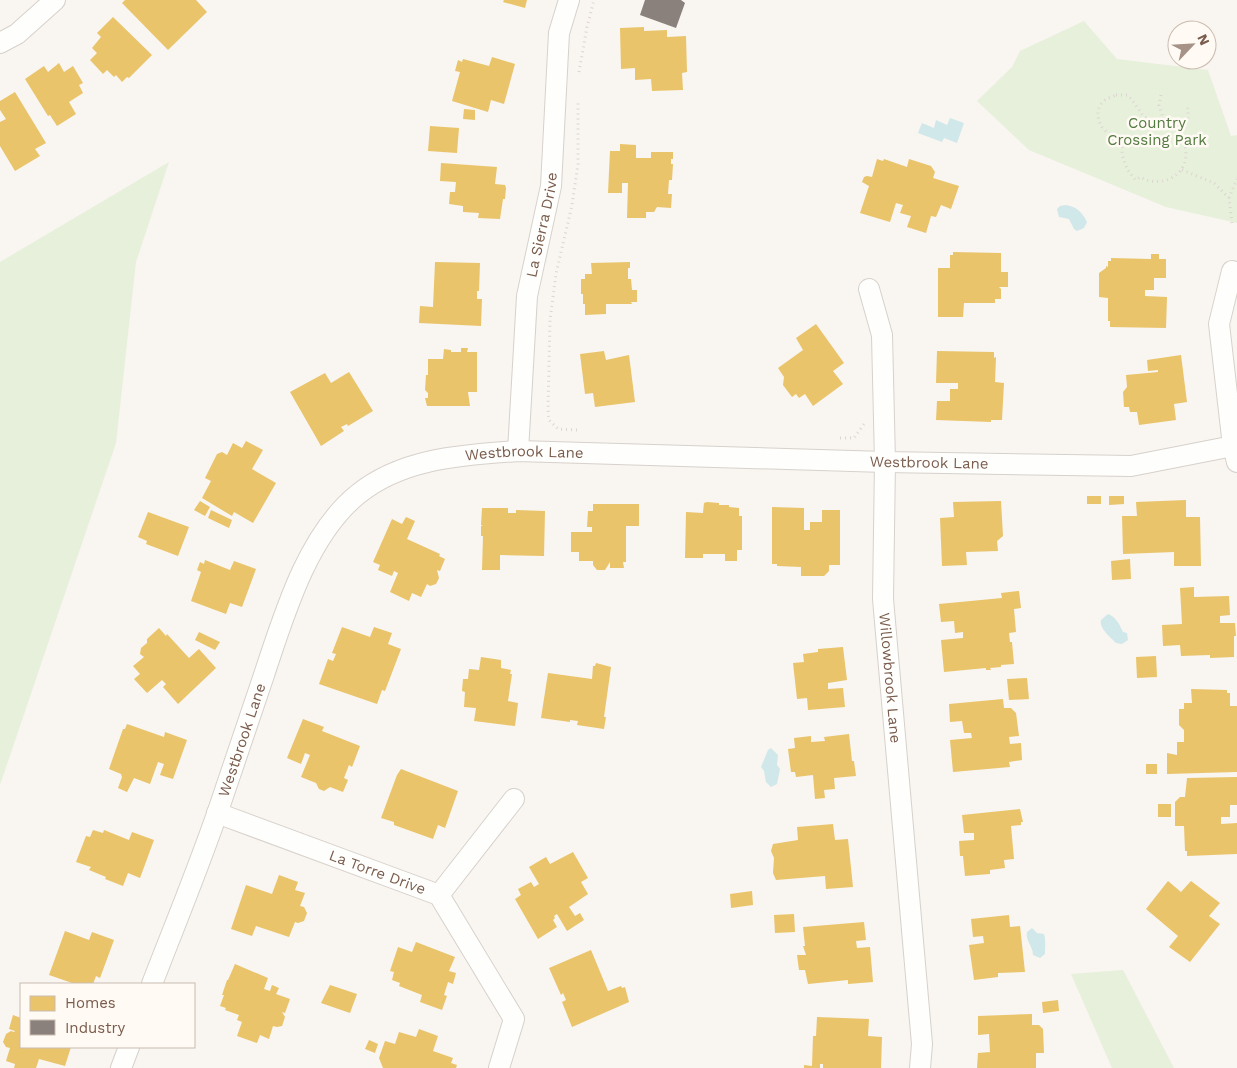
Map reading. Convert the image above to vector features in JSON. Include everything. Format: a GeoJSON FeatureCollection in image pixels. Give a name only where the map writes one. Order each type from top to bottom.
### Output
{"type":"FeatureCollection","features":[{"type":"Feature","properties":{"kind":"street"},"geometry":{"type":"LineString","coordinates":[[0,43],[17,34],[55,0]]}},
{"type":"Feature","properties":{"kind":"street","name":"La Sierra Drive"},"geometry":{"type":"LineString","coordinates":[[518,451],[527,296],[551,186],[559,33],[569,0]]}},
{"type":"Feature","properties":{"kind":"street"},"geometry":{"type":"LineString","coordinates":[[1232,270],[1219,324],[1235,454]]}},
{"type":"Feature","properties":{"kind":"street","name":"Willowbrook Lane"},"geometry":{"type":"LineString","coordinates":[[869,289],[882,335],[885,462],[882,599],[922,1044],[920,1068]]}},
{"type":"Feature","properties":{"kind":"street","name":"Westbrook Lane"},"geometry":{"type":"LineString","coordinates":[[152,983],[217,813],[288,605],[305,566],[328,526],[356,496],[388,475],[427,461],[518,451],[885,462],[1131,466],[1235,454]]}},
{"type":"Feature","properties":{"kind":"street"},"geometry":{"type":"LineString","coordinates":[[439,895],[514,799]]}},
{"type":"Feature","properties":{"kind":"street","name":"La Torre Drive"},"geometry":{"type":"LineString","coordinates":[[217,813],[439,895],[514,1019],[499,1068]]}},
{"type":"Feature","properties":{"kind":"street"},"geometry":{"type":"LineString","coordinates":[[120,1068],[129,1048]]}},
{"type":"Feature","properties":{"kind":"path"},"geometry":{"type":"LineString","coordinates":[[1116,95],[1127,95],[1144,118],[1169,123],[1180,131],[1185,146],[1185,160],[1182,170],[1170,179],[1161,181],[1152,182],[1140,176],[1136,180],[1126,167],[1122,143],[1119,138],[1107,133],[1099,120],[1100,104],[1116,95]]}},
{"type":"Feature","properties":{"kind":"path"},"geometry":{"type":"LineString","coordinates":[[1161,95],[1159,105],[1164,122]]}},
{"type":"Feature","properties":{"kind":"path"},"geometry":{"type":"LineString","coordinates":[[1180,131],[1186,126],[1188,104]]}},
{"type":"Feature","properties":{"kind":"path"},"geometry":{"type":"LineString","coordinates":[[1182,170],[1214,183],[1229,198]]}},
{"type":"Feature","properties":{"kind":"path"},"geometry":{"type":"LineString","coordinates":[[1232,223],[1229,198],[1237,179]]}},
{"type":"Feature","properties":{"kind":"green space","name":"Country Crossing Park"},"geometry":{"type":"Polygon","coordinates":[[[1084,21],[1117,59],[1167,65],[1167,70],[1208,70],[1231,136],[1237,135],[1237,223],[1166,207],[1029,150],[977,101],[1012,67],[1020,51],[1084,21]]]}},
{"type":"Feature","properties":{"kind":"green space"},"geometry":{"type":"Polygon","coordinates":[[[169,162],[136,262],[116,443],[0,785],[0,262],[169,162]]]}},
{"type":"Feature","properties":{"kind":"green space"},"geometry":{"type":"Polygon","coordinates":[[[1123,970],[1174,1068],[1112,1068],[1071,974],[1123,970]]]}},
{"type":"Feature","properties":{"kind":"water"},"geometry":{"type":"Polygon","coordinates":[[[950,118],[964,123],[957,143],[944,138],[942,142],[918,133],[922,123],[934,128],[936,120],[947,125],[950,118]]]}},
{"type":"Feature","properties":{"kind":"water"},"geometry":{"type":"Polygon","coordinates":[[[1066,205],[1079,210],[1083,215],[1087,222],[1084,228],[1077,231],[1069,219],[1059,217],[1057,209],[1060,206],[1066,205]]]}},
{"type":"Feature","properties":{"kind":"water"},"geometry":{"type":"Polygon","coordinates":[[[1108,614],[1115,619],[1123,632],[1127,633],[1128,640],[1122,644],[1116,643],[1102,626],[1101,620],[1108,614]]]}},
{"type":"Feature","properties":{"kind":"water"},"geometry":{"type":"Polygon","coordinates":[[[771,748],[778,755],[777,765],[780,769],[777,784],[771,787],[766,782],[764,771],[761,767],[768,750],[771,748]]]}},
{"type":"Feature","properties":{"kind":"water"},"geometry":{"type":"Polygon","coordinates":[[[1032,928],[1037,933],[1044,934],[1045,954],[1040,958],[1033,955],[1027,938],[1027,932],[1032,928]]]}},
{"type":"Feature","properties":{"kind":"building: Homes"},"geometry":{"type":"Polygon","coordinates":[[[125,0],[196,0],[207,12],[168,50],[122,3],[125,0]]]}},
{"type":"Feature","properties":{"kind":"building: Homes"},"geometry":{"type":"Polygon","coordinates":[[[504,0],[527,0],[525,8],[503,2],[504,0]]]}},
{"type":"Feature","properties":{"kind":"building: Homes"},"geometry":{"type":"Polygon","coordinates":[[[113,17],[152,55],[129,78],[127,77],[122,82],[116,75],[114,77],[107,70],[103,74],[90,60],[97,53],[92,48],[101,37],[97,33],[113,17]]]}},
{"type":"Feature","properties":{"kind":"building: Homes"},"geometry":{"type":"Polygon","coordinates":[[[644,27],[644,31],[667,30],[667,37],[686,36],[687,72],[682,73],[683,90],[652,91],[651,79],[635,80],[635,68],[621,69],[620,28],[644,27]]]}},
{"type":"Feature","properties":{"kind":"building: Homes"},"geometry":{"type":"Polygon","coordinates":[[[492,57],[515,64],[504,104],[491,100],[488,112],[452,101],[460,72],[455,71],[458,60],[462,62],[463,59],[489,66],[492,57]]]}},
{"type":"Feature","properties":{"kind":"building: Homes"},"geometry":{"type":"Polygon","coordinates":[[[59,63],[64,72],[73,66],[83,83],[79,85],[83,93],[69,102],[76,114],[57,126],[50,115],[48,116],[25,79],[44,66],[48,72],[59,63]]]}},
{"type":"Feature","properties":{"kind":"building: Homes"},"geometry":{"type":"Polygon","coordinates":[[[15,92],[46,143],[35,149],[40,156],[15,171],[0,146],[0,122],[6,119],[0,110],[0,101],[15,92]]]}},
{"type":"Feature","properties":{"kind":"building: Homes"},"geometry":{"type":"Polygon","coordinates":[[[464,109],[475,110],[475,120],[463,119],[464,109]]]}},
{"type":"Feature","properties":{"kind":"building: Homes"},"geometry":{"type":"Polygon","coordinates":[[[430,126],[459,128],[457,153],[428,151],[430,126]]]}},
{"type":"Feature","properties":{"kind":"building: Homes"},"geometry":{"type":"Polygon","coordinates":[[[620,144],[636,145],[636,158],[651,158],[651,152],[673,152],[673,159],[671,159],[671,164],[673,164],[672,180],[669,180],[668,194],[672,194],[671,208],[657,207],[654,212],[646,212],[646,218],[627,218],[628,183],[622,183],[622,193],[608,193],[610,151],[620,151],[620,144]]]}},
{"type":"Feature","properties":{"kind":"building: Homes"},"geometry":{"type":"Polygon","coordinates":[[[877,159],[883,161],[884,159],[907,167],[909,159],[931,166],[935,172],[933,178],[959,186],[951,209],[941,205],[936,217],[931,216],[926,233],[907,227],[911,216],[900,213],[903,205],[896,203],[890,222],[860,213],[869,186],[862,182],[864,177],[872,177],[877,159]]]}},
{"type":"Feature","properties":{"kind":"building: Homes"},"geometry":{"type":"Polygon","coordinates":[[[441,163],[497,167],[495,184],[505,185],[506,188],[500,219],[478,218],[479,213],[463,212],[463,206],[449,204],[450,192],[455,192],[456,182],[440,181],[441,163]]]}},
{"type":"Feature","properties":{"kind":"building: Homes"},"geometry":{"type":"Polygon","coordinates":[[[953,252],[1001,253],[1001,272],[1008,272],[1008,287],[999,287],[1001,289],[1001,299],[995,299],[995,303],[964,303],[963,317],[938,317],[938,268],[950,268],[950,255],[953,255],[953,252]]]}},
{"type":"Feature","properties":{"kind":"building: Homes"},"geometry":{"type":"Polygon","coordinates":[[[1151,254],[1159,254],[1159,259],[1166,259],[1166,278],[1154,278],[1154,290],[1145,290],[1145,296],[1167,297],[1166,328],[1110,327],[1110,321],[1108,321],[1108,298],[1099,297],[1099,273],[1106,266],[1108,267],[1108,261],[1111,261],[1111,258],[1151,259],[1151,254]]]}},
{"type":"Feature","properties":{"kind":"building: Homes"},"geometry":{"type":"Polygon","coordinates":[[[435,262],[480,263],[477,299],[482,299],[481,326],[419,323],[420,306],[433,307],[435,262]]]}},
{"type":"Feature","properties":{"kind":"building: Homes"},"geometry":{"type":"Polygon","coordinates":[[[630,262],[628,279],[631,279],[632,290],[637,290],[637,302],[631,302],[632,304],[606,304],[606,314],[585,315],[585,304],[583,304],[583,294],[581,294],[581,279],[585,279],[585,274],[592,274],[591,263],[630,262]]]}},
{"type":"Feature","properties":{"kind":"building: Homes"},"geometry":{"type":"Polygon","coordinates":[[[816,324],[844,363],[833,371],[843,384],[813,406],[805,394],[799,398],[796,394],[792,397],[783,385],[784,377],[778,368],[803,350],[796,338],[816,324]]]}},
{"type":"Feature","properties":{"kind":"building: Homes"},"geometry":{"type":"Polygon","coordinates":[[[461,348],[468,348],[467,352],[477,352],[477,392],[468,392],[470,406],[427,406],[425,398],[428,398],[428,393],[425,390],[426,375],[428,375],[428,359],[443,359],[444,349],[451,350],[451,352],[461,352],[461,348]]]}},
{"type":"Feature","properties":{"kind":"building: Homes"},"geometry":{"type":"Polygon","coordinates":[[[604,351],[606,360],[629,355],[635,402],[595,407],[593,393],[585,394],[580,354],[604,351]]]}},
{"type":"Feature","properties":{"kind":"building: Homes"},"geometry":{"type":"Polygon","coordinates":[[[937,351],[994,352],[994,358],[996,357],[995,382],[1004,383],[1002,420],[991,420],[991,422],[936,420],[937,401],[950,401],[950,389],[958,389],[958,383],[936,383],[937,351]]]}},
{"type":"Feature","properties":{"kind":"building: Homes"},"geometry":{"type":"Polygon","coordinates":[[[1181,355],[1187,402],[1174,404],[1176,420],[1139,425],[1137,412],[1130,412],[1129,407],[1124,407],[1123,392],[1127,387],[1126,375],[1158,372],[1158,370],[1148,371],[1147,360],[1181,355]]]}},
{"type":"Feature","properties":{"kind":"building: Homes"},"geometry":{"type":"Polygon","coordinates":[[[349,372],[373,411],[348,426],[347,424],[341,427],[344,431],[321,446],[290,392],[325,373],[331,383],[349,372]]]}},
{"type":"Feature","properties":{"kind":"building: Homes"},"geometry":{"type":"Polygon","coordinates":[[[246,441],[263,450],[252,469],[276,483],[253,523],[234,512],[232,516],[202,498],[211,481],[205,478],[217,454],[222,452],[227,455],[233,443],[242,448],[246,441]]]}},
{"type":"Feature","properties":{"kind":"building: Homes"},"geometry":{"type":"Polygon","coordinates":[[[1087,496],[1101,496],[1101,504],[1087,504],[1087,496]]]}},
{"type":"Feature","properties":{"kind":"building: Homes"},"geometry":{"type":"Polygon","coordinates":[[[1109,496],[1124,496],[1124,504],[1109,505],[1109,496]]]}},
{"type":"Feature","properties":{"kind":"building: Homes"},"geometry":{"type":"Polygon","coordinates":[[[1186,500],[1186,517],[1200,517],[1201,566],[1174,566],[1174,552],[1123,554],[1122,516],[1137,516],[1136,502],[1186,500]]]}},
{"type":"Feature","properties":{"kind":"building: Homes"},"geometry":{"type":"Polygon","coordinates":[[[200,501],[210,507],[205,516],[194,510],[200,501]]]}},
{"type":"Feature","properties":{"kind":"building: Homes"},"geometry":{"type":"Polygon","coordinates":[[[1001,501],[1003,536],[997,541],[998,551],[966,552],[967,565],[942,566],[940,518],[954,517],[953,502],[1001,501]]]}},
{"type":"Feature","properties":{"kind":"building: Homes"},"geometry":{"type":"Polygon","coordinates":[[[704,503],[739,508],[739,516],[742,516],[742,550],[737,550],[737,561],[725,561],[725,554],[703,554],[703,558],[685,558],[686,512],[703,513],[704,503]]]}},
{"type":"Feature","properties":{"kind":"building: Homes"},"geometry":{"type":"Polygon","coordinates":[[[593,504],[639,504],[639,526],[626,526],[626,562],[623,562],[624,568],[610,568],[610,562],[605,570],[597,570],[593,565],[593,561],[579,561],[579,552],[571,552],[571,532],[592,532],[592,527],[587,527],[588,511],[593,511],[593,504]]]}},
{"type":"Feature","properties":{"kind":"building: Homes"},"geometry":{"type":"Polygon","coordinates":[[[772,507],[804,508],[804,530],[810,530],[810,522],[822,522],[822,510],[840,510],[840,565],[829,565],[829,571],[824,576],[801,576],[801,567],[772,564],[772,507]]]}},
{"type":"Feature","properties":{"kind":"building: Homes"},"geometry":{"type":"Polygon","coordinates":[[[482,508],[508,508],[508,513],[516,513],[516,510],[545,511],[544,556],[500,555],[500,570],[482,570],[482,508]]]}},
{"type":"Feature","properties":{"kind":"building: Homes"},"geometry":{"type":"Polygon","coordinates":[[[211,510],[232,520],[229,528],[208,518],[211,510]]]}},
{"type":"Feature","properties":{"kind":"building: Homes"},"geometry":{"type":"Polygon","coordinates":[[[148,512],[189,527],[178,556],[146,544],[147,541],[138,537],[148,512]]]}},
{"type":"Feature","properties":{"kind":"building: Homes"},"geometry":{"type":"Polygon","coordinates":[[[406,517],[415,521],[407,539],[440,554],[439,556],[445,559],[440,571],[437,570],[439,578],[436,584],[430,586],[427,584],[421,597],[412,593],[409,601],[390,592],[398,573],[394,571],[392,576],[378,570],[380,565],[373,562],[392,519],[402,524],[406,517]]]}},
{"type":"Feature","properties":{"kind":"building: Homes"},"geometry":{"type":"Polygon","coordinates":[[[1130,559],[1131,579],[1112,580],[1111,561],[1130,559]]]}},
{"type":"Feature","properties":{"kind":"building: Homes"},"geometry":{"type":"Polygon","coordinates":[[[205,560],[230,570],[234,561],[256,569],[242,607],[230,603],[226,614],[191,601],[201,572],[197,570],[200,562],[204,564],[205,560]]]}},
{"type":"Feature","properties":{"kind":"building: Homes"},"geometry":{"type":"Polygon","coordinates":[[[1194,587],[1194,597],[1229,596],[1230,615],[1220,616],[1220,623],[1235,623],[1234,657],[1210,658],[1210,655],[1181,656],[1180,645],[1163,646],[1162,625],[1182,624],[1180,588],[1194,587]]]}},
{"type":"Feature","properties":{"kind":"building: Homes"},"geometry":{"type":"Polygon","coordinates":[[[1019,591],[1021,608],[1014,609],[1016,632],[1009,633],[1010,642],[1012,642],[1014,664],[1001,665],[1001,667],[990,668],[991,670],[986,670],[986,668],[944,672],[941,640],[963,638],[963,632],[955,633],[954,621],[941,622],[939,604],[1002,598],[1001,593],[1019,591]]]}},
{"type":"Feature","properties":{"kind":"building: Homes"},"geometry":{"type":"Polygon","coordinates":[[[342,627],[370,637],[374,627],[392,633],[388,644],[401,649],[385,691],[382,690],[377,704],[319,684],[328,659],[333,661],[336,654],[332,653],[342,627]]]}},
{"type":"Feature","properties":{"kind":"building: Homes"},"geometry":{"type":"Polygon","coordinates":[[[159,628],[189,658],[199,649],[216,668],[178,704],[163,687],[166,684],[162,680],[147,693],[134,679],[140,674],[133,666],[144,657],[140,654],[141,648],[147,643],[147,639],[159,628]]]}},
{"type":"Feature","properties":{"kind":"building: Homes"},"geometry":{"type":"Polygon","coordinates":[[[199,632],[220,642],[215,650],[195,640],[199,632]]]}},
{"type":"Feature","properties":{"kind":"building: Homes"},"geometry":{"type":"Polygon","coordinates":[[[843,647],[847,680],[828,683],[828,689],[843,688],[845,707],[808,710],[807,698],[797,699],[793,663],[804,662],[803,654],[818,652],[818,649],[843,647]]]}},
{"type":"Feature","properties":{"kind":"building: Homes"},"geometry":{"type":"Polygon","coordinates":[[[1156,656],[1157,677],[1137,678],[1136,657],[1156,656]]]}},
{"type":"Feature","properties":{"kind":"building: Homes"},"geometry":{"type":"Polygon","coordinates":[[[481,657],[501,660],[501,668],[511,670],[508,701],[518,703],[515,726],[474,721],[476,708],[464,707],[465,692],[462,691],[463,679],[468,679],[469,669],[479,670],[481,657]]]}},
{"type":"Feature","properties":{"kind":"building: Homes"},"geometry":{"type":"Polygon","coordinates":[[[596,663],[611,667],[604,729],[577,725],[578,721],[570,720],[570,722],[541,718],[548,673],[592,679],[593,666],[596,663]]]}},
{"type":"Feature","properties":{"kind":"building: Homes"},"geometry":{"type":"Polygon","coordinates":[[[1027,678],[1029,699],[1009,700],[1007,679],[1027,678]]]}},
{"type":"Feature","properties":{"kind":"building: Homes"},"geometry":{"type":"Polygon","coordinates":[[[1191,689],[1227,690],[1227,693],[1230,693],[1230,706],[1237,706],[1237,772],[1167,774],[1167,753],[1177,755],[1177,742],[1184,742],[1184,730],[1179,725],[1179,709],[1184,709],[1184,703],[1192,703],[1191,689]]]}},
{"type":"Feature","properties":{"kind":"building: Homes"},"geometry":{"type":"Polygon","coordinates":[[[1003,699],[1004,708],[1011,708],[1016,713],[1019,736],[1009,737],[1010,744],[1021,743],[1022,760],[1009,762],[1010,767],[953,772],[950,740],[972,738],[971,733],[964,733],[962,721],[950,722],[949,704],[1003,699]]]}},
{"type":"Feature","properties":{"kind":"building: Homes"},"geometry":{"type":"Polygon","coordinates":[[[303,719],[324,727],[322,731],[360,746],[352,767],[349,765],[344,778],[348,780],[343,792],[330,787],[324,791],[319,789],[316,783],[301,777],[310,755],[305,753],[301,764],[287,758],[303,719]]]}},
{"type":"Feature","properties":{"kind":"building: Homes"},"geometry":{"type":"Polygon","coordinates":[[[127,724],[164,737],[165,732],[187,740],[173,779],[160,775],[164,764],[158,762],[150,784],[134,778],[127,792],[118,788],[122,777],[121,774],[109,769],[123,729],[125,729],[127,724]]]}},
{"type":"Feature","properties":{"kind":"building: Homes"},"geometry":{"type":"Polygon","coordinates":[[[849,734],[856,776],[834,778],[835,789],[824,790],[825,798],[815,799],[813,775],[796,777],[795,772],[791,772],[788,749],[795,748],[794,738],[811,736],[811,742],[825,741],[824,737],[849,734]]]}},
{"type":"Feature","properties":{"kind":"building: Homes"},"geometry":{"type":"Polygon","coordinates":[[[1146,764],[1157,764],[1157,774],[1146,774],[1146,764]]]}},
{"type":"Feature","properties":{"kind":"building: Homes"},"geometry":{"type":"Polygon","coordinates":[[[401,769],[458,791],[445,828],[438,825],[433,839],[394,825],[394,822],[381,818],[401,769]]]}},
{"type":"Feature","properties":{"kind":"building: Homes"},"geometry":{"type":"Polygon","coordinates":[[[1237,777],[1237,805],[1230,805],[1230,817],[1221,817],[1221,824],[1237,823],[1237,854],[1187,856],[1184,826],[1175,826],[1175,802],[1180,797],[1185,797],[1187,778],[1237,777]]]}},
{"type":"Feature","properties":{"kind":"building: Homes"},"geometry":{"type":"Polygon","coordinates":[[[1158,804],[1171,804],[1171,817],[1158,817],[1158,804]]]}},
{"type":"Feature","properties":{"kind":"building: Homes"},"geometry":{"type":"Polygon","coordinates":[[[1020,809],[1023,822],[1021,822],[1021,825],[1011,826],[1014,859],[1004,860],[1005,868],[990,870],[990,874],[965,876],[963,856],[960,856],[959,841],[974,840],[974,833],[964,833],[962,815],[1020,809]]]}},
{"type":"Feature","properties":{"kind":"building: Homes"},"geometry":{"type":"Polygon","coordinates":[[[833,824],[835,840],[848,839],[853,887],[826,889],[825,876],[776,880],[773,873],[774,858],[771,851],[773,844],[798,840],[797,827],[833,824]]]}},
{"type":"Feature","properties":{"kind":"building: Homes"},"geometry":{"type":"Polygon","coordinates":[[[93,830],[103,833],[104,830],[129,840],[132,832],[154,840],[140,878],[128,873],[123,886],[89,870],[91,867],[76,862],[86,836],[90,837],[93,830]]]}},
{"type":"Feature","properties":{"kind":"building: Homes"},"geometry":{"type":"Polygon","coordinates":[[[573,852],[588,878],[581,882],[588,894],[569,907],[575,916],[580,913],[584,920],[567,931],[557,914],[553,920],[557,927],[538,939],[515,899],[521,895],[518,889],[531,882],[534,887],[539,884],[529,867],[546,857],[550,864],[573,852]]]}},
{"type":"Feature","properties":{"kind":"building: Homes"},"geometry":{"type":"Polygon","coordinates":[[[279,875],[298,882],[295,890],[305,893],[300,906],[304,907],[307,913],[304,921],[295,922],[289,937],[256,926],[252,936],[231,929],[246,885],[272,894],[279,875]]]}},
{"type":"Feature","properties":{"kind":"building: Homes"},"geometry":{"type":"Polygon","coordinates":[[[1168,881],[1181,892],[1191,881],[1220,903],[1209,916],[1220,924],[1190,962],[1169,947],[1178,936],[1146,909],[1168,881]]]}},
{"type":"Feature","properties":{"kind":"building: Homes"},"geometry":{"type":"Polygon","coordinates":[[[752,891],[753,905],[731,908],[730,894],[752,891]]]}},
{"type":"Feature","properties":{"kind":"building: Homes"},"geometry":{"type":"Polygon","coordinates":[[[794,914],[795,932],[775,933],[774,915],[794,914]]]}},
{"type":"Feature","properties":{"kind":"building: Homes"},"geometry":{"type":"Polygon","coordinates":[[[1009,915],[1010,927],[1020,926],[1025,972],[998,973],[998,977],[974,980],[969,945],[984,943],[983,936],[973,937],[971,919],[1009,915]]]}},
{"type":"Feature","properties":{"kind":"building: Homes"},"geometry":{"type":"Polygon","coordinates":[[[864,922],[866,940],[856,941],[857,948],[870,947],[873,982],[848,984],[848,980],[808,984],[805,970],[799,970],[797,955],[806,955],[803,946],[805,946],[803,927],[864,922]]]}},
{"type":"Feature","properties":{"kind":"building: Homes"},"geometry":{"type":"Polygon","coordinates":[[[65,931],[89,940],[92,932],[114,940],[100,978],[96,976],[93,983],[72,983],[49,975],[65,931]]]}},
{"type":"Feature","properties":{"kind":"building: Homes"},"geometry":{"type":"Polygon","coordinates":[[[416,942],[455,957],[449,971],[456,973],[453,984],[448,982],[444,995],[447,996],[442,1010],[420,1002],[422,995],[399,986],[400,983],[392,980],[394,972],[390,971],[398,947],[412,952],[416,942]]]}},
{"type":"Feature","properties":{"kind":"building: Homes"},"geometry":{"type":"Polygon","coordinates":[[[591,950],[608,991],[621,986],[622,988],[625,987],[629,1002],[572,1027],[562,1002],[566,1000],[563,993],[561,995],[549,968],[591,950]]]}},
{"type":"Feature","properties":{"kind":"building: Homes"},"geometry":{"type":"Polygon","coordinates":[[[235,964],[268,978],[264,989],[270,991],[272,985],[279,988],[276,994],[290,999],[285,1013],[282,1012],[285,1017],[282,1026],[273,1026],[269,1039],[260,1035],[257,1043],[237,1036],[242,1022],[237,1020],[239,1015],[220,1006],[227,980],[235,964]]]}},
{"type":"Feature","properties":{"kind":"building: Homes"},"geometry":{"type":"Polygon","coordinates":[[[330,985],[357,994],[350,1013],[321,1003],[330,985]]]}},
{"type":"Feature","properties":{"kind":"building: Homes"},"geometry":{"type":"Polygon","coordinates":[[[1058,1000],[1059,1011],[1043,1013],[1042,1002],[1058,1000]]]}},
{"type":"Feature","properties":{"kind":"building: Homes"},"geometry":{"type":"Polygon","coordinates":[[[1032,1014],[1032,1025],[1039,1025],[1043,1029],[1044,1053],[1036,1053],[1036,1068],[977,1068],[978,1053],[990,1052],[989,1034],[978,1035],[978,1016],[1032,1014]]]}},
{"type":"Feature","properties":{"kind":"building: Homes"},"geometry":{"type":"Polygon","coordinates":[[[13,1015],[20,1018],[20,1048],[71,1048],[65,1066],[39,1059],[36,1068],[14,1068],[15,1064],[6,1061],[10,1048],[6,1047],[3,1042],[6,1034],[15,1031],[9,1029],[13,1015]]]}},
{"type":"Feature","properties":{"kind":"building: Homes"},"geometry":{"type":"Polygon","coordinates":[[[817,1017],[869,1019],[868,1036],[882,1037],[881,1068],[823,1068],[823,1064],[820,1064],[820,1068],[804,1068],[804,1065],[812,1066],[813,1036],[816,1036],[817,1017]]]}},
{"type":"Feature","properties":{"kind":"building: Homes"},"geometry":{"type":"Polygon","coordinates":[[[419,1029],[438,1036],[433,1051],[453,1058],[451,1063],[457,1065],[456,1068],[383,1068],[379,1058],[385,1041],[395,1044],[399,1032],[416,1037],[419,1029]]]}},
{"type":"Feature","properties":{"kind":"building: Homes"},"geometry":{"type":"Polygon","coordinates":[[[369,1040],[378,1044],[375,1053],[365,1049],[369,1040]]]}},
{"type":"Feature","properties":{"kind":"building: Industry"},"geometry":{"type":"Polygon","coordinates":[[[645,0],[681,0],[685,3],[676,28],[640,15],[645,0]]]}}]}
